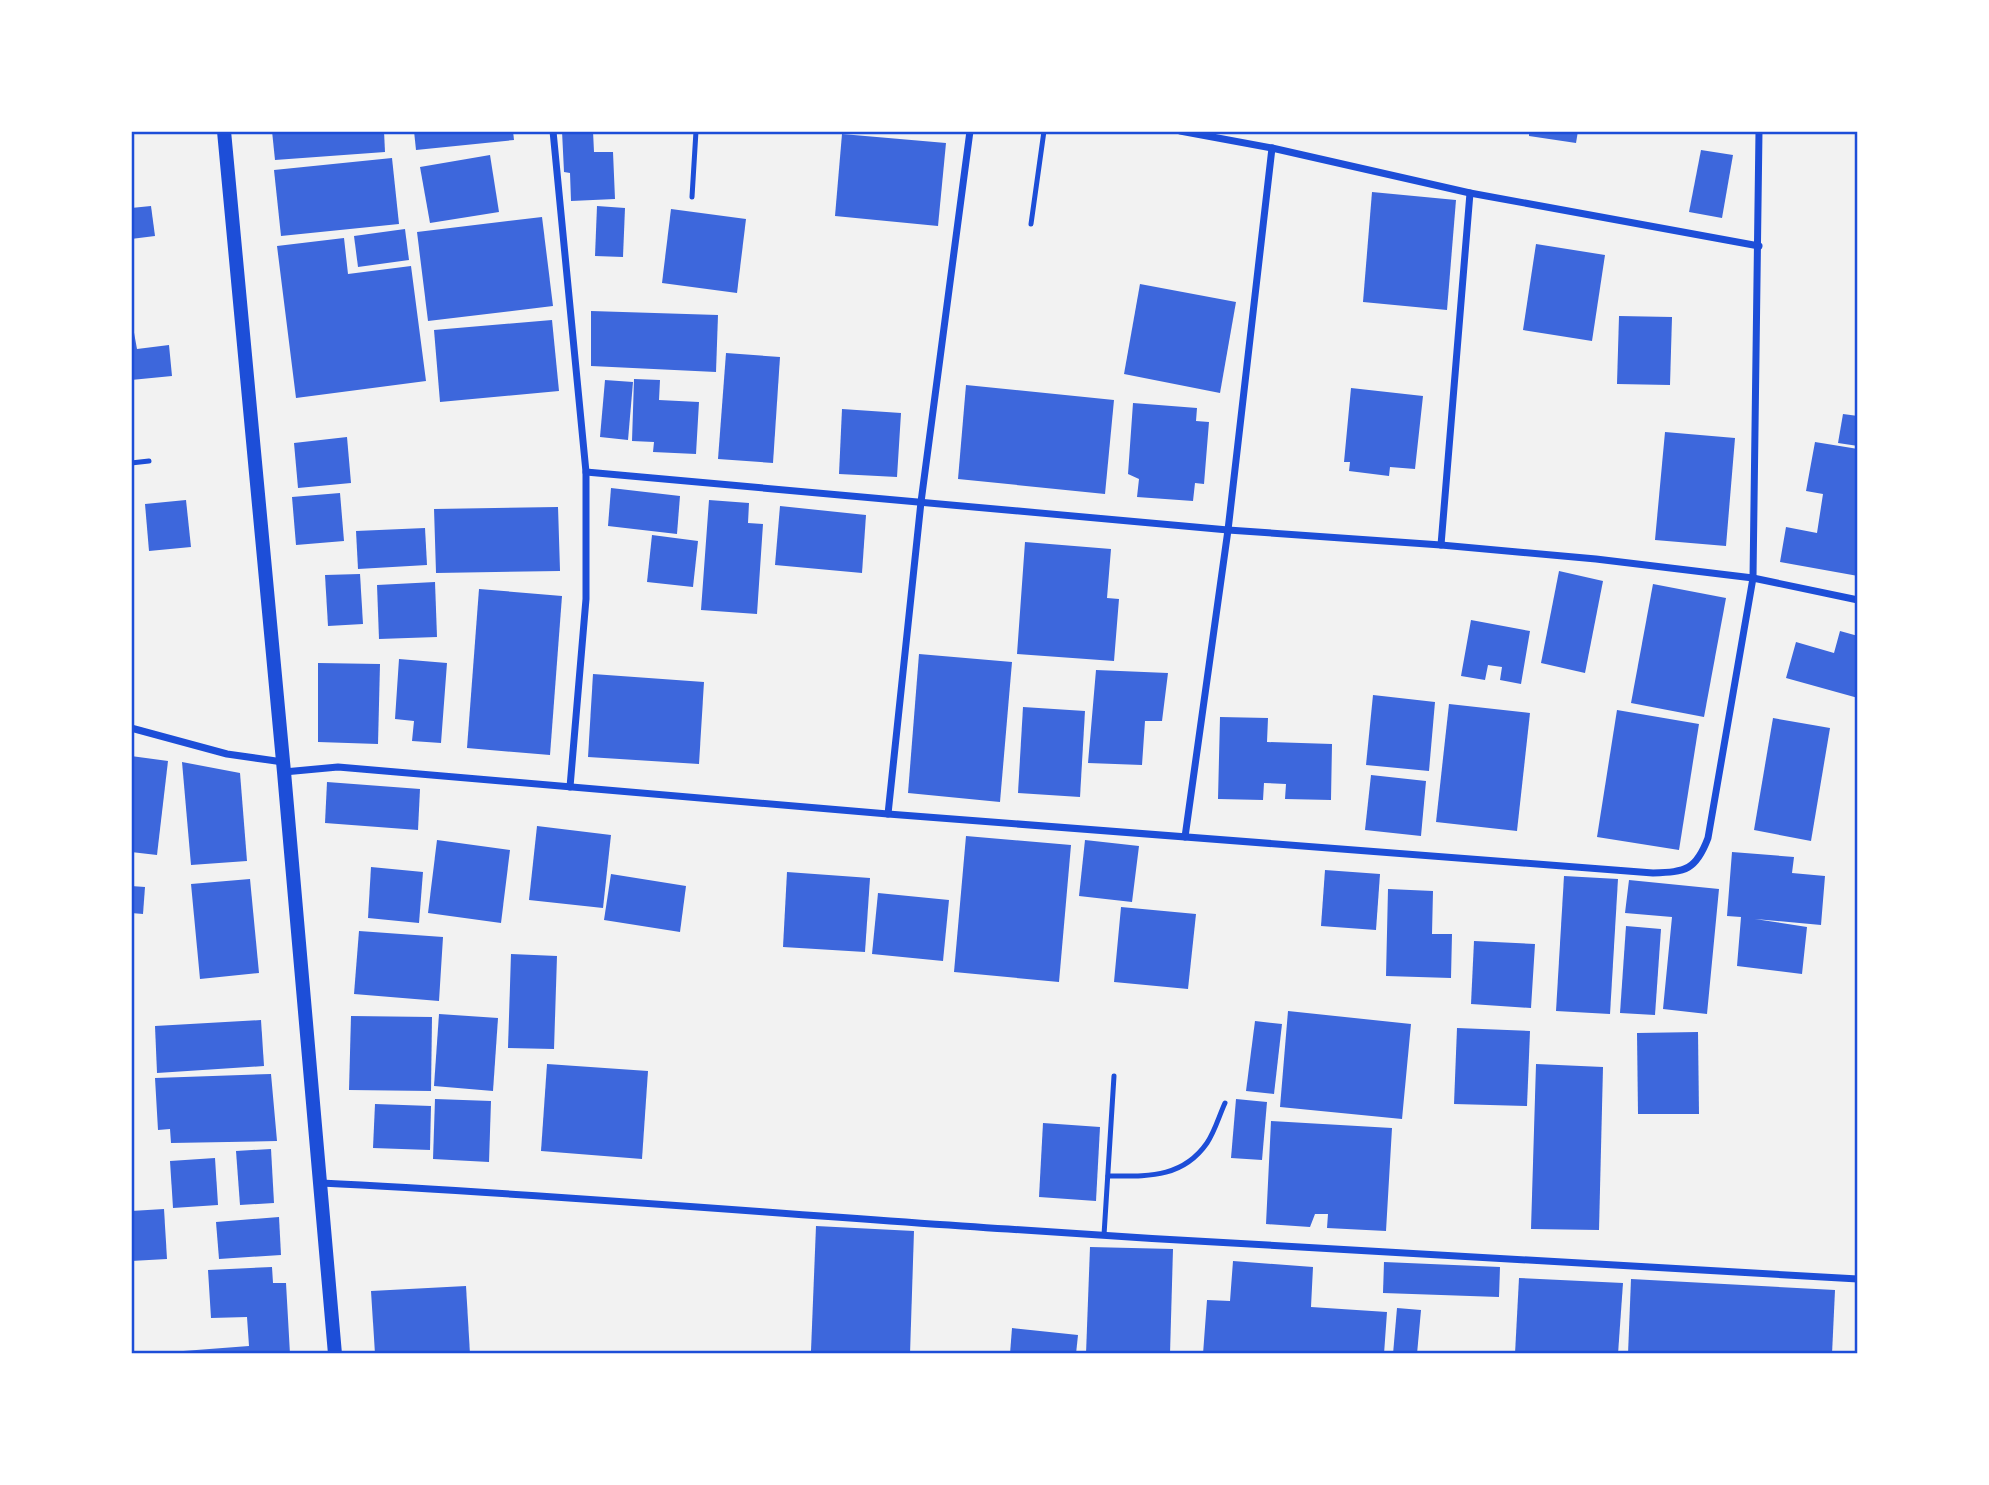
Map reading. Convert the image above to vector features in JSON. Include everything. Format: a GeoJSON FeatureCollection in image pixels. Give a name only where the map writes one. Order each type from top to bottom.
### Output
{"type":"FeatureCollection","features":[{"type":"Feature","properties":{"kind":"main road"},"geometry":{"type":"LineString","coordinates":[[224,131],[284,767],[335,1354]]}},
{"type":"Feature","properties":{"kind":"street"},"geometry":{"type":"LineString","coordinates":[[553,131],[586,472],[586,598],[570,787]]}},
{"type":"Feature","properties":{"kind":"street"},"geometry":{"type":"LineString","coordinates":[[888,814],[921,502],[970,131]]}},
{"type":"Feature","properties":{"kind":"street"},"geometry":{"type":"LineString","coordinates":[[1181,131],[1272,148],[1470,193],[1759,246]]}},
{"type":"Feature","properties":{"kind":"street"},"geometry":{"type":"LineString","coordinates":[[131,728],[284,767],[338,767],[888,814],[1653,873],[1672,872],[1689,867],[1700,858],[1708,838],[1753,578],[1759,131]]}},
{"type":"Feature","properties":{"kind":"street"},"geometry":{"type":"LineString","coordinates":[[1185,837],[1228,530],[1272,148]]}},
{"type":"Feature","properties":{"kind":"street"},"geometry":{"type":"LineString","coordinates":[[1441,545],[1470,193]]}},
{"type":"Feature","properties":{"kind":"street"},"geometry":{"type":"LineString","coordinates":[[586,472],[1228,530],[1596,559],[1753,578],[1858,600]]}},
{"type":"Feature","properties":{"kind":"street"},"geometry":{"type":"LineString","coordinates":[[321,1183],[472,1190],[1518,1261],[1858,1279]]}},
{"type":"Feature","properties":{"kind":"lane"},"geometry":{"type":"LineString","coordinates":[[692,197],[696,131]]}},
{"type":"Feature","properties":{"kind":"lane"},"geometry":{"type":"LineString","coordinates":[[1031,224],[1044,131]]}},
{"type":"Feature","properties":{"kind":"lane"},"geometry":{"type":"LineString","coordinates":[[131,463],[149,461]]}},
{"type":"Feature","properties":{"kind":"lane"},"geometry":{"type":"LineString","coordinates":[[1104,1235],[1114,1076]]}},
{"type":"Feature","properties":{"kind":"lane"},"geometry":{"type":"LineString","coordinates":[[1108,1176],[1152,1177],[1180,1169],[1206,1143],[1225,1103]]}},
{"type":"Feature","properties":{"kind":"building"},"geometry":{"type":"Polygon","coordinates":[[[272,131],[384,131],[385,152],[275,160],[272,131]]]}},
{"type":"Feature","properties":{"kind":"building"},"geometry":{"type":"Polygon","coordinates":[[[414,131],[513,131],[514,140],[416,150],[414,131]]]}},
{"type":"Feature","properties":{"kind":"building"},"geometry":{"type":"Polygon","coordinates":[[[562,131],[593,131],[594,152],[613,152],[615,199],[571,201],[570,173],[564,172],[562,131]]]}},
{"type":"Feature","properties":{"kind":"building"},"geometry":{"type":"Polygon","coordinates":[[[1529,131],[1578,131],[1576,143],[1529,136],[1529,131]]]}},
{"type":"Feature","properties":{"kind":"building"},"geometry":{"type":"Polygon","coordinates":[[[842,134],[946,143],[938,226],[835,216],[842,134]]]}},
{"type":"Feature","properties":{"kind":"building"},"geometry":{"type":"Polygon","coordinates":[[[1701,150],[1733,155],[1722,218],[1689,212],[1701,150]]]}},
{"type":"Feature","properties":{"kind":"building"},"geometry":{"type":"Polygon","coordinates":[[[490,155],[499,212],[430,223],[420,167],[490,155]]]}},
{"type":"Feature","properties":{"kind":"building"},"geometry":{"type":"Polygon","coordinates":[[[392,158],[399,224],[281,236],[274,170],[392,158]]]}},
{"type":"Feature","properties":{"kind":"building"},"geometry":{"type":"Polygon","coordinates":[[[1372,192],[1456,200],[1447,310],[1363,302],[1372,192]]]}},
{"type":"Feature","properties":{"kind":"building"},"geometry":{"type":"Polygon","coordinates":[[[151,206],[155,236],[131,239],[131,208],[151,206]]]}},
{"type":"Feature","properties":{"kind":"building"},"geometry":{"type":"Polygon","coordinates":[[[597,206],[625,208],[623,257],[595,256],[597,206]]]}},
{"type":"Feature","properties":{"kind":"building"},"geometry":{"type":"Polygon","coordinates":[[[671,209],[746,219],[737,293],[662,283],[671,209]]]}},
{"type":"Feature","properties":{"kind":"building"},"geometry":{"type":"Polygon","coordinates":[[[542,217],[553,306],[428,321],[417,232],[542,217]]]}},
{"type":"Feature","properties":{"kind":"building"},"geometry":{"type":"Polygon","coordinates":[[[405,229],[409,260],[358,267],[354,236],[405,229]]]}},
{"type":"Feature","properties":{"kind":"building"},"geometry":{"type":"Polygon","coordinates":[[[344,238],[348,274],[411,266],[426,381],[296,398],[277,246],[344,238]]]}},
{"type":"Feature","properties":{"kind":"building"},"geometry":{"type":"Polygon","coordinates":[[[1536,244],[1605,255],[1592,341],[1523,330],[1536,244]]]}},
{"type":"Feature","properties":{"kind":"building"},"geometry":{"type":"Polygon","coordinates":[[[1140,284],[1236,302],[1220,393],[1124,374],[1140,284]]]}},
{"type":"Feature","properties":{"kind":"building"},"geometry":{"type":"Polygon","coordinates":[[[591,311],[718,315],[716,372],[591,366],[591,311]]]}},
{"type":"Feature","properties":{"kind":"building"},"geometry":{"type":"Polygon","coordinates":[[[131,316],[137,349],[169,345],[172,376],[131,380],[131,316]]]}},
{"type":"Feature","properties":{"kind":"building"},"geometry":{"type":"Polygon","coordinates":[[[1619,316],[1672,317],[1670,385],[1617,384],[1619,316]]]}},
{"type":"Feature","properties":{"kind":"building"},"geometry":{"type":"Polygon","coordinates":[[[552,320],[559,391],[440,402],[434,330],[552,320]]]}},
{"type":"Feature","properties":{"kind":"building"},"geometry":{"type":"Polygon","coordinates":[[[726,353],[780,357],[773,463],[718,459],[726,353]]]}},
{"type":"Feature","properties":{"kind":"building"},"geometry":{"type":"Polygon","coordinates":[[[634,379],[660,380],[659,400],[699,402],[696,454],[653,452],[654,442],[632,441],[634,379]]]}},
{"type":"Feature","properties":{"kind":"building"},"geometry":{"type":"Polygon","coordinates":[[[605,380],[633,382],[628,440],[600,437],[605,380]]]}},
{"type":"Feature","properties":{"kind":"building"},"geometry":{"type":"Polygon","coordinates":[[[966,385],[1114,400],[1105,494],[958,479],[966,385]]]}},
{"type":"Feature","properties":{"kind":"building"},"geometry":{"type":"Polygon","coordinates":[[[1351,388],[1423,396],[1415,469],[1390,467],[1389,476],[1349,471],[1350,462],[1344,462],[1351,388]]]}},
{"type":"Feature","properties":{"kind":"building"},"geometry":{"type":"Polygon","coordinates":[[[1133,403],[1197,408],[1196,421],[1209,422],[1204,484],[1195,483],[1193,501],[1137,497],[1139,479],[1128,474],[1133,403]]]}},
{"type":"Feature","properties":{"kind":"building"},"geometry":{"type":"Polygon","coordinates":[[[842,409],[901,413],[897,477],[839,474],[842,409]]]}},
{"type":"Feature","properties":{"kind":"building"},"geometry":{"type":"Polygon","coordinates":[[[1843,414],[1858,416],[1858,446],[1838,443],[1843,414]]]}},
{"type":"Feature","properties":{"kind":"building"},"geometry":{"type":"Polygon","coordinates":[[[1665,432],[1735,438],[1726,546],[1655,540],[1665,432]]]}},
{"type":"Feature","properties":{"kind":"building"},"geometry":{"type":"Polygon","coordinates":[[[347,437],[351,483],[298,488],[294,443],[347,437]]]}},
{"type":"Feature","properties":{"kind":"building"},"geometry":{"type":"Polygon","coordinates":[[[1815,442],[1858,449],[1858,576],[1780,562],[1786,527],[1817,533],[1823,494],[1806,491],[1815,442]]]}},
{"type":"Feature","properties":{"kind":"building"},"geometry":{"type":"Polygon","coordinates":[[[611,488],[680,496],[677,534],[608,526],[611,488]]]}},
{"type":"Feature","properties":{"kind":"building"},"geometry":{"type":"Polygon","coordinates":[[[340,493],[344,541],[296,545],[292,497],[340,493]]]}},
{"type":"Feature","properties":{"kind":"building"},"geometry":{"type":"Polygon","coordinates":[[[186,500],[191,547],[149,551],[145,504],[186,500]]]}},
{"type":"Feature","properties":{"kind":"building"},"geometry":{"type":"Polygon","coordinates":[[[709,500],[749,503],[748,523],[763,524],[757,614],[701,610],[709,500]]]}},
{"type":"Feature","properties":{"kind":"building"},"geometry":{"type":"Polygon","coordinates":[[[780,506],[866,515],[862,573],[775,565],[780,506]]]}},
{"type":"Feature","properties":{"kind":"building"},"geometry":{"type":"Polygon","coordinates":[[[558,507],[560,571],[436,573],[434,509],[558,507]]]}},
{"type":"Feature","properties":{"kind":"building"},"geometry":{"type":"Polygon","coordinates":[[[425,528],[427,565],[358,569],[356,531],[425,528]]]}},
{"type":"Feature","properties":{"kind":"building"},"geometry":{"type":"Polygon","coordinates":[[[652,535],[698,541],[693,587],[647,582],[652,535]]]}},
{"type":"Feature","properties":{"kind":"building"},"geometry":{"type":"Polygon","coordinates":[[[1025,542],[1111,549],[1107,598],[1119,599],[1114,661],[1017,654],[1025,542]]]}},
{"type":"Feature","properties":{"kind":"building"},"geometry":{"type":"Polygon","coordinates":[[[1559,571],[1603,581],[1585,673],[1541,663],[1559,571]]]}},
{"type":"Feature","properties":{"kind":"building"},"geometry":{"type":"Polygon","coordinates":[[[360,574],[363,624],[328,626],[325,575],[360,574]]]}},
{"type":"Feature","properties":{"kind":"building"},"geometry":{"type":"Polygon","coordinates":[[[435,582],[437,637],[379,639],[377,585],[435,582]]]}},
{"type":"Feature","properties":{"kind":"building"},"geometry":{"type":"Polygon","coordinates":[[[1653,584],[1726,598],[1704,717],[1631,703],[1653,584]]]}},
{"type":"Feature","properties":{"kind":"building"},"geometry":{"type":"Polygon","coordinates":[[[479,589],[562,596],[550,755],[467,748],[479,589]]]}},
{"type":"Feature","properties":{"kind":"building"},"geometry":{"type":"Polygon","coordinates":[[[1471,620],[1530,631],[1521,684],[1500,680],[1502,667],[1488,665],[1485,680],[1461,676],[1471,620]]]}},
{"type":"Feature","properties":{"kind":"building"},"geometry":{"type":"Polygon","coordinates":[[[1840,631],[1858,636],[1858,698],[1786,678],[1796,642],[1834,653],[1840,631]]]}},
{"type":"Feature","properties":{"kind":"building"},"geometry":{"type":"Polygon","coordinates":[[[919,654],[1012,662],[1000,802],[908,793],[919,654]]]}},
{"type":"Feature","properties":{"kind":"building"},"geometry":{"type":"Polygon","coordinates":[[[399,659],[447,663],[441,743],[412,741],[414,721],[395,719],[399,659]]]}},
{"type":"Feature","properties":{"kind":"building"},"geometry":{"type":"Polygon","coordinates":[[[318,663],[380,664],[378,744],[318,742],[318,663]]]}},
{"type":"Feature","properties":{"kind":"building"},"geometry":{"type":"Polygon","coordinates":[[[1096,670],[1168,673],[1162,721],[1145,721],[1142,765],[1088,763],[1096,670]]]}},
{"type":"Feature","properties":{"kind":"building"},"geometry":{"type":"Polygon","coordinates":[[[593,674],[704,682],[699,764],[588,757],[593,674]]]}},
{"type":"Feature","properties":{"kind":"building"},"geometry":{"type":"Polygon","coordinates":[[[1373,695],[1435,702],[1429,771],[1366,765],[1373,695]]]}},
{"type":"Feature","properties":{"kind":"building"},"geometry":{"type":"Polygon","coordinates":[[[1449,704],[1530,713],[1517,831],[1436,822],[1449,704]]]}},
{"type":"Feature","properties":{"kind":"building"},"geometry":{"type":"Polygon","coordinates":[[[1023,707],[1085,711],[1080,797],[1018,793],[1023,707]]]}},
{"type":"Feature","properties":{"kind":"building"},"geometry":{"type":"Polygon","coordinates":[[[1617,710],[1699,724],[1679,850],[1597,837],[1617,710]]]}},
{"type":"Feature","properties":{"kind":"building"},"geometry":{"type":"Polygon","coordinates":[[[1220,717],[1268,718],[1267,742],[1332,744],[1331,800],[1285,799],[1286,784],[1264,783],[1263,800],[1218,799],[1220,717]]]}},
{"type":"Feature","properties":{"kind":"building"},"geometry":{"type":"Polygon","coordinates":[[[1773,718],[1830,728],[1811,841],[1754,830],[1773,718]]]}},
{"type":"Feature","properties":{"kind":"building"},"geometry":{"type":"Polygon","coordinates":[[[131,756],[168,761],[157,855],[131,852],[131,756]]]}},
{"type":"Feature","properties":{"kind":"building"},"geometry":{"type":"Polygon","coordinates":[[[182,762],[240,773],[247,861],[191,865],[182,762]]]}},
{"type":"Feature","properties":{"kind":"building"},"geometry":{"type":"Polygon","coordinates":[[[1371,775],[1426,781],[1421,836],[1365,830],[1371,775]]]}},
{"type":"Feature","properties":{"kind":"building"},"geometry":{"type":"Polygon","coordinates":[[[327,782],[420,789],[418,830],[325,823],[327,782]]]}},
{"type":"Feature","properties":{"kind":"building"},"geometry":{"type":"Polygon","coordinates":[[[537,826],[611,835],[603,908],[529,900],[537,826]]]}},
{"type":"Feature","properties":{"kind":"building"},"geometry":{"type":"Polygon","coordinates":[[[966,836],[1071,845],[1059,982],[954,972],[966,836]]]}},
{"type":"Feature","properties":{"kind":"building"},"geometry":{"type":"Polygon","coordinates":[[[437,840],[510,850],[501,923],[428,913],[437,840]]]}},
{"type":"Feature","properties":{"kind":"building"},"geometry":{"type":"Polygon","coordinates":[[[1085,840],[1139,846],[1132,902],[1079,896],[1085,840]]]}},
{"type":"Feature","properties":{"kind":"building"},"geometry":{"type":"Polygon","coordinates":[[[1732,852],[1794,857],[1792,873],[1825,876],[1821,925],[1755,919],[1807,927],[1802,974],[1737,966],[1741,917],[1727,916],[1732,852]]]}},
{"type":"Feature","properties":{"kind":"building"},"geometry":{"type":"Polygon","coordinates":[[[371,867],[423,872],[419,923],[368,918],[371,867]]]}},
{"type":"Feature","properties":{"kind":"building"},"geometry":{"type":"Polygon","coordinates":[[[1325,870],[1380,874],[1376,930],[1321,926],[1325,870]]]}},
{"type":"Feature","properties":{"kind":"building"},"geometry":{"type":"Polygon","coordinates":[[[787,872],[870,878],[865,952],[783,947],[787,872]]]}},
{"type":"Feature","properties":{"kind":"building"},"geometry":{"type":"Polygon","coordinates":[[[611,874],[686,886],[680,932],[604,920],[611,874]]]}},
{"type":"Feature","properties":{"kind":"building"},"geometry":{"type":"Polygon","coordinates":[[[1564,876],[1618,879],[1610,1014],[1556,1011],[1564,876]]]}},
{"type":"Feature","properties":{"kind":"building"},"geometry":{"type":"Polygon","coordinates":[[[250,879],[259,973],[200,979],[191,884],[250,879]]]}},
{"type":"Feature","properties":{"kind":"building"},"geometry":{"type":"Polygon","coordinates":[[[1629,880],[1719,889],[1707,1014],[1663,1009],[1672,917],[1625,913],[1629,880]]]}},
{"type":"Feature","properties":{"kind":"building"},"geometry":{"type":"Polygon","coordinates":[[[131,886],[145,887],[143,914],[131,913],[131,886]]]}},
{"type":"Feature","properties":{"kind":"building"},"geometry":{"type":"Polygon","coordinates":[[[1388,889],[1433,891],[1432,934],[1452,934],[1451,978],[1386,976],[1388,889]]]}},
{"type":"Feature","properties":{"kind":"building"},"geometry":{"type":"Polygon","coordinates":[[[878,893],[949,900],[943,961],[872,954],[878,893]]]}},
{"type":"Feature","properties":{"kind":"building"},"geometry":{"type":"Polygon","coordinates":[[[1121,907],[1196,914],[1188,989],[1114,982],[1121,907]]]}},
{"type":"Feature","properties":{"kind":"building"},"geometry":{"type":"Polygon","coordinates":[[[1626,926],[1661,929],[1655,1015],[1620,1013],[1626,926]]]}},
{"type":"Feature","properties":{"kind":"building"},"geometry":{"type":"Polygon","coordinates":[[[359,931],[443,937],[439,1001],[354,994],[359,931]]]}},
{"type":"Feature","properties":{"kind":"building"},"geometry":{"type":"Polygon","coordinates":[[[1474,941],[1535,944],[1531,1008],[1471,1004],[1474,941]]]}},
{"type":"Feature","properties":{"kind":"building"},"geometry":{"type":"Polygon","coordinates":[[[511,954],[557,956],[554,1049],[508,1048],[511,954]]]}},
{"type":"Feature","properties":{"kind":"building"},"geometry":{"type":"Polygon","coordinates":[[[1288,1011],[1411,1024],[1402,1119],[1280,1107],[1288,1011]]]}},
{"type":"Feature","properties":{"kind":"building"},"geometry":{"type":"Polygon","coordinates":[[[439,1014],[498,1018],[493,1091],[434,1086],[439,1014]]]}},
{"type":"Feature","properties":{"kind":"building"},"geometry":{"type":"Polygon","coordinates":[[[351,1016],[432,1017],[431,1091],[349,1090],[351,1016]]]}},
{"type":"Feature","properties":{"kind":"building"},"geometry":{"type":"Polygon","coordinates":[[[261,1020],[264,1066],[157,1073],[155,1026],[261,1020]]]}},
{"type":"Feature","properties":{"kind":"building"},"geometry":{"type":"Polygon","coordinates":[[[1255,1021],[1282,1024],[1274,1094],[1246,1091],[1255,1021]]]}},
{"type":"Feature","properties":{"kind":"building"},"geometry":{"type":"Polygon","coordinates":[[[1457,1028],[1530,1031],[1527,1106],[1454,1104],[1457,1028]]]}},
{"type":"Feature","properties":{"kind":"building"},"geometry":{"type":"Polygon","coordinates":[[[1698,1032],[1699,1114],[1638,1114],[1637,1033],[1698,1032]]]}},
{"type":"Feature","properties":{"kind":"building"},"geometry":{"type":"Polygon","coordinates":[[[547,1064],[648,1071],[642,1159],[541,1151],[547,1064]]]}},
{"type":"Feature","properties":{"kind":"building"},"geometry":{"type":"Polygon","coordinates":[[[1536,1064],[1603,1067],[1599,1230],[1531,1229],[1536,1064]]]}},
{"type":"Feature","properties":{"kind":"building"},"geometry":{"type":"Polygon","coordinates":[[[271,1074],[277,1141],[171,1143],[170,1129],[158,1130],[155,1078],[271,1074]]]}},
{"type":"Feature","properties":{"kind":"building"},"geometry":{"type":"Polygon","coordinates":[[[435,1099],[491,1101],[489,1162],[433,1159],[435,1099]]]}},
{"type":"Feature","properties":{"kind":"building"},"geometry":{"type":"Polygon","coordinates":[[[1236,1099],[1267,1102],[1262,1160],[1231,1158],[1236,1099]]]}},
{"type":"Feature","properties":{"kind":"building"},"geometry":{"type":"Polygon","coordinates":[[[375,1104],[431,1106],[430,1150],[373,1148],[375,1104]]]}},
{"type":"Feature","properties":{"kind":"building"},"geometry":{"type":"Polygon","coordinates":[[[1271,1121],[1392,1128],[1386,1231],[1327,1228],[1328,1214],[1315,1214],[1310,1227],[1266,1224],[1271,1121]]]}},
{"type":"Feature","properties":{"kind":"building"},"geometry":{"type":"Polygon","coordinates":[[[1043,1123],[1100,1127],[1096,1201],[1039,1197],[1043,1123]]]}},
{"type":"Feature","properties":{"kind":"building"},"geometry":{"type":"Polygon","coordinates":[[[271,1149],[274,1203],[240,1205],[236,1151],[271,1149]]]}},
{"type":"Feature","properties":{"kind":"building"},"geometry":{"type":"Polygon","coordinates":[[[215,1158],[218,1205],[173,1208],[170,1161],[215,1158]]]}},
{"type":"Feature","properties":{"kind":"building"},"geometry":{"type":"Polygon","coordinates":[[[164,1209],[167,1259],[131,1261],[131,1211],[164,1209]]]}},
{"type":"Feature","properties":{"kind":"building"},"geometry":{"type":"Polygon","coordinates":[[[279,1217],[281,1255],[219,1259],[216,1222],[279,1217]]]}},
{"type":"Feature","properties":{"kind":"building"},"geometry":{"type":"Polygon","coordinates":[[[816,1226],[914,1231],[910,1354],[811,1351],[816,1226]]]}},
{"type":"Feature","properties":{"kind":"building"},"geometry":{"type":"Polygon","coordinates":[[[1090,1247],[1173,1249],[1170,1354],[1086,1354],[1090,1247]]]}},
{"type":"Feature","properties":{"kind":"building"},"geometry":{"type":"Polygon","coordinates":[[[1233,1261],[1313,1267],[1311,1307],[1387,1312],[1384,1354],[1203,1354],[1207,1300],[1230,1301],[1233,1261]]]}},
{"type":"Feature","properties":{"kind":"building"},"geometry":{"type":"Polygon","coordinates":[[[1384,1262],[1500,1267],[1499,1297],[1383,1293],[1384,1262]]]}},
{"type":"Feature","properties":{"kind":"building"},"geometry":{"type":"Polygon","coordinates":[[[272,1267],[273,1283],[286,1283],[290,1354],[170,1354],[249,1346],[247,1317],[211,1318],[208,1270],[272,1267]]]}},
{"type":"Feature","properties":{"kind":"building"},"geometry":{"type":"Polygon","coordinates":[[[1519,1278],[1623,1283],[1618,1354],[1515,1354],[1519,1278]]]}},
{"type":"Feature","properties":{"kind":"building"},"geometry":{"type":"Polygon","coordinates":[[[1631,1279],[1835,1290],[1832,1354],[1628,1354],[1631,1279]]]}},
{"type":"Feature","properties":{"kind":"building"},"geometry":{"type":"Polygon","coordinates":[[[466,1286],[470,1354],[375,1354],[371,1291],[466,1286]]]}},
{"type":"Feature","properties":{"kind":"building"},"geometry":{"type":"Polygon","coordinates":[[[1397,1308],[1421,1310],[1417,1354],[1393,1354],[1397,1308]]]}},
{"type":"Feature","properties":{"kind":"building"},"geometry":{"type":"Polygon","coordinates":[[[1012,1328],[1078,1335],[1076,1354],[1010,1354],[1012,1328]]]}}]}
